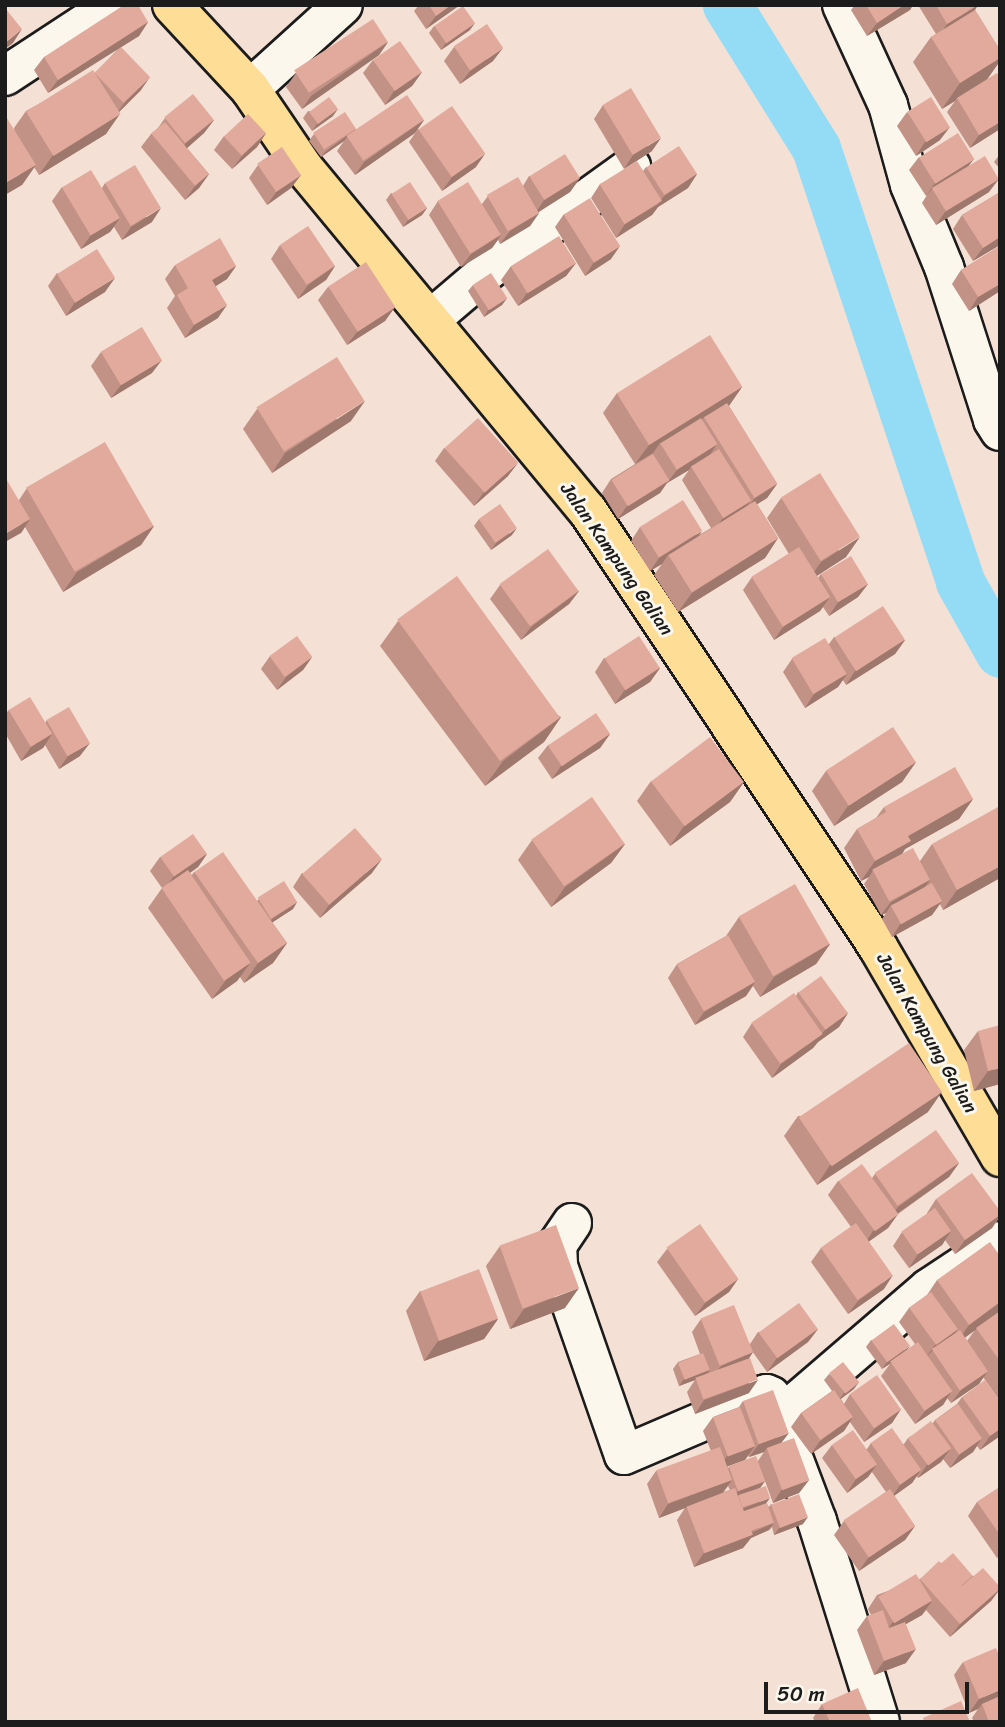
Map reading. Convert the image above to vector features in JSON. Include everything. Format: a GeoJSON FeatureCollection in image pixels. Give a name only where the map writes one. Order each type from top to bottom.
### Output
{"type":"FeatureCollection","features":[{"type":"Feature","properties":{"kind":"main road","name":"Jalan Kampung Galian"},"geometry":{"type":"LineString","coordinates":[[172,5],[250,89],[303,167],[588,511],[878,947],[1000,1157]]}},
{"type":"Feature","properties":{"kind":"street"},"geometry":{"type":"LineString","coordinates":[[5,76],[113,5]]}},
{"type":"Feature","properties":{"kind":"street"},"geometry":{"type":"LineString","coordinates":[[250,89],[343,5]]}},
{"type":"Feature","properties":{"kind":"street"},"geometry":{"type":"LineString","coordinates":[[842,5],[888,105],[910,185],[944,267],[997,423]]}},
{"type":"Feature","properties":{"kind":"street"},"geometry":{"type":"LineString","coordinates":[[430,320],[491,268],[631,167]]}},
{"type":"Feature","properties":{"kind":"street"},"geometry":{"type":"LineString","coordinates":[[572,1223],[557,1245],[558,1266],[624,1455],[766,1394],[771,1396],[817,1521],[880,1722]]}},
{"type":"Feature","properties":{"kind":"street"},"geometry":{"type":"LineString","coordinates":[[778,1418],[929,1288],[1000,1241]]}},
{"type":"Feature","properties":{"kind":"building"},"geometry":{"type":"Polygon","coordinates":[[[124,5],[138,5],[148,22],[58,80],[44,57],[124,5]]]}},
{"type":"Feature","properties":{"kind":"building"},"geometry":{"type":"Polygon","coordinates":[[[429,5],[451,5],[436,16],[429,5]]]}},
{"type":"Feature","properties":{"kind":"building"},"geometry":{"type":"Polygon","coordinates":[[[866,5],[904,5],[877,23],[866,5]]]}},
{"type":"Feature","properties":{"kind":"building"},"geometry":{"type":"Polygon","coordinates":[[[936,5],[978,5],[947,24],[936,5]]]}},
{"type":"Feature","properties":{"kind":"building"},"geometry":{"type":"Polygon","coordinates":[[[463,6],[475,23],[446,43],[434,26],[463,6]]]}},
{"type":"Feature","properties":{"kind":"building"},"geometry":{"type":"Polygon","coordinates":[[[5,8],[22,29],[5,43],[5,8]]]}},
{"type":"Feature","properties":{"kind":"building"},"geometry":{"type":"Polygon","coordinates":[[[975,10],[1000,50],[1000,58],[960,83],[931,37],[975,10]]]}},
{"type":"Feature","properties":{"kind":"building"},"geometry":{"type":"Polygon","coordinates":[[[373,19],[388,42],[309,93],[294,70],[373,19]]]}},
{"type":"Feature","properties":{"kind":"building"},"geometry":{"type":"Polygon","coordinates":[[[487,24],[503,48],[470,70],[454,46],[487,24]]]}},
{"type":"Feature","properties":{"kind":"building"},"geometry":{"type":"Polygon","coordinates":[[[400,41],[422,72],[395,91],[373,60],[400,41]]]}},
{"type":"Feature","properties":{"kind":"building"},"geometry":{"type":"Polygon","coordinates":[[[121,47],[150,77],[124,103],[94,73],[121,47]]]}},
{"type":"Feature","properties":{"kind":"building"},"geometry":{"type":"Polygon","coordinates":[[[93,70],[121,114],[54,156],[26,112],[93,70]]]}},
{"type":"Feature","properties":{"kind":"building"},"geometry":{"type":"Polygon","coordinates":[[[997,73],[1000,77],[1000,122],[979,135],[957,98],[997,73]]]}},
{"type":"Feature","properties":{"kind":"building"},"geometry":{"type":"Polygon","coordinates":[[[631,88],[661,138],[633,155],[603,105],[631,88]]]}},
{"type":"Feature","properties":{"kind":"building"},"geometry":{"type":"Polygon","coordinates":[[[193,94],[214,120],[185,143],[164,117],[193,94]]]}},
{"type":"Feature","properties":{"kind":"building"},"geometry":{"type":"Polygon","coordinates":[[[407,95],[424,120],[363,161],[346,136],[407,95]]]}},
{"type":"Feature","properties":{"kind":"building"},"geometry":{"type":"Polygon","coordinates":[[[329,97],[338,109],[318,124],[309,112],[329,97]]]}},
{"type":"Feature","properties":{"kind":"building"},"geometry":{"type":"Polygon","coordinates":[[[931,97],[950,128],[926,142],[907,112],[931,97]]]}},
{"type":"Feature","properties":{"kind":"building"},"geometry":{"type":"Polygon","coordinates":[[[452,106],[485,154],[452,177],[418,130],[452,106]]]}},
{"type":"Feature","properties":{"kind":"building"},"geometry":{"type":"Polygon","coordinates":[[[345,112],[356,129],[324,149],[313,133],[345,112]]]}},
{"type":"Feature","properties":{"kind":"building"},"geometry":{"type":"Polygon","coordinates":[[[248,114],[266,133],[242,156],[224,137],[248,114]]]}},
{"type":"Feature","properties":{"kind":"building"},"geometry":{"type":"Polygon","coordinates":[[[5,115],[36,165],[5,183],[5,115]]]}},
{"type":"Feature","properties":{"kind":"building"},"geometry":{"type":"Polygon","coordinates":[[[165,122],[209,174],[195,186],[151,134],[165,122]]]}},
{"type":"Feature","properties":{"kind":"building"},"geometry":{"type":"Polygon","coordinates":[[[958,133],[974,159],[935,184],[919,157],[958,133]]]}},
{"type":"Feature","properties":{"kind":"building"},"geometry":{"type":"Polygon","coordinates":[[[679,146],[697,174],[664,195],[646,167],[679,146]]]}},
{"type":"Feature","properties":{"kind":"building"},"geometry":{"type":"Polygon","coordinates":[[[282,147],[301,175],[276,192],[257,164],[282,147]]]}},
{"type":"Feature","properties":{"kind":"building"},"geometry":{"type":"Polygon","coordinates":[[[565,154],[580,178],[544,200],[529,176],[565,154]]]}},
{"type":"Feature","properties":{"kind":"building"},"geometry":{"type":"Polygon","coordinates":[[[985,156],[999,179],[946,211],[932,188],[985,156]]]}},
{"type":"Feature","properties":{"kind":"building"},"geometry":{"type":"Polygon","coordinates":[[[637,161],[662,201],[625,224],[600,184],[637,161]]]}},
{"type":"Feature","properties":{"kind":"building"},"geometry":{"type":"Polygon","coordinates":[[[135,165],[161,208],[131,226],[105,183],[135,165]]]}},
{"type":"Feature","properties":{"kind":"building"},"geometry":{"type":"Polygon","coordinates":[[[91,170],[120,218],[91,236],[62,188],[91,170]]]}},
{"type":"Feature","properties":{"kind":"building"},"geometry":{"type":"Polygon","coordinates":[[[518,177],[539,213],[508,231],[487,195],[518,177]]]}},
{"type":"Feature","properties":{"kind":"building"},"geometry":{"type":"Polygon","coordinates":[[[410,182],[427,208],[408,220],[392,194],[410,182]]]}},
{"type":"Feature","properties":{"kind":"building"},"geometry":{"type":"Polygon","coordinates":[[[468,182],[501,235],[470,254],[437,201],[468,182]]]}},
{"type":"Feature","properties":{"kind":"building"},"geometry":{"type":"Polygon","coordinates":[[[1000,192],[1000,237],[983,248],[962,215],[1000,192]]]}},
{"type":"Feature","properties":{"kind":"building"},"geometry":{"type":"Polygon","coordinates":[[[590,198],[620,246],[594,263],[564,214],[590,198]]]}},
{"type":"Feature","properties":{"kind":"building"},"geometry":{"type":"Polygon","coordinates":[[[308,226],[335,266],[307,285],[280,245],[308,226]]]}},
{"type":"Feature","properties":{"kind":"building"},"geometry":{"type":"Polygon","coordinates":[[[559,236],[576,263],[528,293],[511,266],[559,236]]]}},
{"type":"Feature","properties":{"kind":"building"},"geometry":{"type":"Polygon","coordinates":[[[220,238],[236,266],[212,280],[227,305],[194,325],[177,295],[188,288],[175,265],[220,238]]]}},
{"type":"Feature","properties":{"kind":"building"},"geometry":{"type":"Polygon","coordinates":[[[1000,246],[1000,284],[978,297],[961,270],[1000,246]]]}},
{"type":"Feature","properties":{"kind":"building"},"geometry":{"type":"Polygon","coordinates":[[[97,249],[115,278],[75,303],[57,274],[97,249]]]}},
{"type":"Feature","properties":{"kind":"building"},"geometry":{"type":"Polygon","coordinates":[[[366,262],[395,307],[358,332],[328,287],[366,262]]]}},
{"type":"Feature","properties":{"kind":"building"},"geometry":{"type":"Polygon","coordinates":[[[491,273],[507,298],[489,310],[473,285],[491,273]]]}},
{"type":"Feature","properties":{"kind":"building"},"geometry":{"type":"Polygon","coordinates":[[[142,327],[162,360],[121,385],[101,352],[142,327]]]}},
{"type":"Feature","properties":{"kind":"building"},"geometry":{"type":"Polygon","coordinates":[[[710,335],[742,387],[649,445],[617,393],[710,335]]]}},
{"type":"Feature","properties":{"kind":"building"},"geometry":{"type":"Polygon","coordinates":[[[337,357],[365,401],[284,451],[256,407],[337,357]]]}},
{"type":"Feature","properties":{"kind":"building"},"geometry":{"type":"Polygon","coordinates":[[[727,403],[777,484],[754,498],[704,417],[727,403]]]}},
{"type":"Feature","properties":{"kind":"building"},"geometry":{"type":"Polygon","coordinates":[[[478,418],[518,463],[485,493],[445,448],[478,418]]]}},
{"type":"Feature","properties":{"kind":"building"},"geometry":{"type":"Polygon","coordinates":[[[701,418],[717,444],[677,470],[660,443],[701,418]]]}},
{"type":"Feature","properties":{"kind":"building"},"geometry":{"type":"Polygon","coordinates":[[[105,442],[154,526],[75,572],[26,488],[105,442]]]}},
{"type":"Feature","properties":{"kind":"building"},"geometry":{"type":"Polygon","coordinates":[[[719,449],[751,501],[723,518],[691,466],[719,449]]]}},
{"type":"Feature","properties":{"kind":"building"},"geometry":{"type":"Polygon","coordinates":[[[653,454],[669,480],[628,506],[611,480],[653,454]]]}},
{"type":"Feature","properties":{"kind":"building"},"geometry":{"type":"Polygon","coordinates":[[[820,473],[860,537],[821,561],[781,497],[820,473]]]}},
{"type":"Feature","properties":{"kind":"building"},"geometry":{"type":"Polygon","coordinates":[[[5,477],[30,519],[5,534],[5,477]]]}},
{"type":"Feature","properties":{"kind":"building"},"geometry":{"type":"Polygon","coordinates":[[[683,500],[702,531],[659,558],[640,527],[683,500]]]}},
{"type":"Feature","properties":{"kind":"building"},"geometry":{"type":"Polygon","coordinates":[[[755,501],[778,538],[692,592],[668,555],[755,501]]]}},
{"type":"Feature","properties":{"kind":"building"},"geometry":{"type":"Polygon","coordinates":[[[500,504],[517,528],[495,543],[479,519],[500,504]]]}},
{"type":"Feature","properties":{"kind":"building"},"geometry":{"type":"Polygon","coordinates":[[[799,547],[830,597],[783,627],[752,577],[799,547]]]}},
{"type":"Feature","properties":{"kind":"building"},"geometry":{"type":"Polygon","coordinates":[[[548,549],[579,591],[530,626],[499,584],[548,549]]]}},
{"type":"Feature","properties":{"kind":"building"},"geometry":{"type":"Polygon","coordinates":[[[851,556],[868,584],[838,602],[821,574],[851,556]]]}},
{"type":"Feature","properties":{"kind":"building"},"geometry":{"type":"Polygon","coordinates":[[[457,576],[560,718],[500,761],[397,619],[457,576]]]}},
{"type":"Feature","properties":{"kind":"building"},"geometry":{"type":"Polygon","coordinates":[[[883,606],[905,640],[856,671],[834,638],[883,606]]]}},
{"type":"Feature","properties":{"kind":"building"},"geometry":{"type":"Polygon","coordinates":[[[297,636],[312,657],[285,677],[269,656],[297,636]]]}},
{"type":"Feature","properties":{"kind":"building"},"geometry":{"type":"Polygon","coordinates":[[[639,636],[660,668],[625,690],[605,658],[639,636]]]}},
{"type":"Feature","properties":{"kind":"building"},"geometry":{"type":"Polygon","coordinates":[[[825,638],[847,674],[813,694],[792,658],[825,638]]]}},
{"type":"Feature","properties":{"kind":"building"},"geometry":{"type":"Polygon","coordinates":[[[30,697],[52,734],[31,747],[9,710],[30,697]]]}},
{"type":"Feature","properties":{"kind":"building"},"geometry":{"type":"Polygon","coordinates":[[[69,707],[90,743],[67,756],[46,720],[69,707]]]}},
{"type":"Feature","properties":{"kind":"building"},"geometry":{"type":"Polygon","coordinates":[[[596,713],[610,734],[562,766],[548,745],[596,713]]]}},
{"type":"Feature","properties":{"kind":"building"},"geometry":{"type":"Polygon","coordinates":[[[893,727],[916,762],[849,806],[826,771],[893,727]]]}},
{"type":"Feature","properties":{"kind":"building"},"geometry":{"type":"Polygon","coordinates":[[[710,737],[744,782],[685,826],[651,782],[710,737]]]}},
{"type":"Feature","properties":{"kind":"building"},"geometry":{"type":"Polygon","coordinates":[[[955,767],[973,799],[908,836],[911,841],[875,861],[857,829],[886,812],[884,807],[955,767]]]}},
{"type":"Feature","properties":{"kind":"building"},"geometry":{"type":"Polygon","coordinates":[[[592,797],[625,844],[564,886],[531,839],[592,797]]]}},
{"type":"Feature","properties":{"kind":"building"},"geometry":{"type":"Polygon","coordinates":[[[998,807],[1000,866],[957,890],[932,844],[998,807]]]}},
{"type":"Feature","properties":{"kind":"building"},"geometry":{"type":"Polygon","coordinates":[[[355,828],[382,859],[329,905],[302,874],[355,828]]]}},
{"type":"Feature","properties":{"kind":"building"},"geometry":{"type":"Polygon","coordinates":[[[193,834],[207,854],[174,877],[160,857],[193,834]]]}},
{"type":"Feature","properties":{"kind":"building"},"geometry":{"type":"Polygon","coordinates":[[[913,848],[930,880],[889,901],[872,870],[913,848]]]}},
{"type":"Feature","properties":{"kind":"building"},"geometry":{"type":"Polygon","coordinates":[[[223,852],[287,943],[258,963],[194,872],[223,852]]]}},
{"type":"Feature","properties":{"kind":"building"},"geometry":{"type":"Polygon","coordinates":[[[188,870],[251,963],[224,981],[161,888],[188,870]]]}},
{"type":"Feature","properties":{"kind":"building"},"geometry":{"type":"Polygon","coordinates":[[[284,881],[297,902],[271,919],[258,897],[284,881]]]}},
{"type":"Feature","properties":{"kind":"building"},"geometry":{"type":"Polygon","coordinates":[[[932,883],[942,901],[901,924],[891,906],[932,883]]]}},
{"type":"Feature","properties":{"kind":"building"},"geometry":{"type":"Polygon","coordinates":[[[795,884],[830,944],[773,976],[739,916],[795,884]]]}},
{"type":"Feature","properties":{"kind":"building"},"geometry":{"type":"Polygon","coordinates":[[[728,935],[755,982],[704,1011],[677,964],[728,935]]]}},
{"type":"Feature","properties":{"kind":"building"},"geometry":{"type":"Polygon","coordinates":[[[821,976],[848,1013],[825,1030],[798,992],[821,976]]]}},
{"type":"Feature","properties":{"kind":"building"},"geometry":{"type":"Polygon","coordinates":[[[794,993],[823,1034],[780,1064],[751,1023],[794,993]]]}},
{"type":"Feature","properties":{"kind":"building"},"geometry":{"type":"Polygon","coordinates":[[[1000,1025],[1000,1068],[988,1071],[978,1031],[1000,1025]]]}},
{"type":"Feature","properties":{"kind":"building"},"geometry":{"type":"Polygon","coordinates":[[[909,1043],[942,1092],[832,1166],[799,1117],[909,1043]]]}},
{"type":"Feature","properties":{"kind":"building"},"geometry":{"type":"Polygon","coordinates":[[[936,1130],[959,1163],[898,1206],[875,1173],[936,1130]]]}},
{"type":"Feature","properties":{"kind":"building"},"geometry":{"type":"Polygon","coordinates":[[[862,1164],[898,1214],[875,1231],[839,1181],[862,1164]]]}},
{"type":"Feature","properties":{"kind":"building"},"geometry":{"type":"Polygon","coordinates":[[[972,1173],[1000,1211],[1000,1215],[965,1240],[936,1199],[972,1173]]]}},
{"type":"Feature","properties":{"kind":"building"},"geometry":{"type":"Polygon","coordinates":[[[935,1208],[951,1231],[917,1254],[901,1232],[935,1208]]]}},
{"type":"Feature","properties":{"kind":"building"},"geometry":{"type":"Polygon","coordinates":[[[856,1223],[893,1275],[857,1300],[821,1248],[856,1223]]]}},
{"type":"Feature","properties":{"kind":"building"},"geometry":{"type":"Polygon","coordinates":[[[700,1224],[738,1279],[705,1302],[666,1248],[700,1224]]]}},
{"type":"Feature","properties":{"kind":"building"},"geometry":{"type":"Polygon","coordinates":[[[556,1225],[579,1288],[523,1308],[500,1246],[556,1225]]]}},
{"type":"Feature","properties":{"kind":"building"},"geometry":{"type":"Polygon","coordinates":[[[990,1242],[1000,1256],[1000,1302],[969,1325],[937,1280],[990,1242]]]}},
{"type":"Feature","properties":{"kind":"building"},"geometry":{"type":"Polygon","coordinates":[[[479,1269],[498,1318],[439,1341],[420,1292],[479,1269]]]}},
{"type":"Feature","properties":{"kind":"building"},"geometry":{"type":"Polygon","coordinates":[[[931,1292],[958,1329],[936,1345],[909,1308],[931,1292]]]}},
{"type":"Feature","properties":{"kind":"building"},"geometry":{"type":"Polygon","coordinates":[[[799,1303],[818,1329],[777,1358],[759,1332],[799,1303]]]}},
{"type":"Feature","properties":{"kind":"building"},"geometry":{"type":"Polygon","coordinates":[[[734,1305],[753,1352],[720,1366],[701,1318],[734,1305]]]}},
{"type":"Feature","properties":{"kind":"building"},"geometry":{"type":"Polygon","coordinates":[[[1000,1311],[1000,1361],[976,1328],[1000,1311]]]}},
{"type":"Feature","properties":{"kind":"building"},"geometry":{"type":"Polygon","coordinates":[[[894,1324],[910,1346],[887,1362],[871,1340],[894,1324]]]}},
{"type":"Feature","properties":{"kind":"building"},"geometry":{"type":"Polygon","coordinates":[[[960,1330],[988,1371],[960,1390],[932,1349],[960,1330]]]}},
{"type":"Feature","properties":{"kind":"building"},"geometry":{"type":"Polygon","coordinates":[[[918,1342],[952,1391],[925,1411],[890,1362],[918,1342]]]}},
{"type":"Feature","properties":{"kind":"building"},"geometry":{"type":"Polygon","coordinates":[[[703,1353],[710,1370],[685,1380],[678,1363],[703,1353]]]}},
{"type":"Feature","properties":{"kind":"building"},"geometry":{"type":"Polygon","coordinates":[[[750,1358],[758,1380],[703,1399],[695,1378],[750,1358]]]}},
{"type":"Feature","properties":{"kind":"building"},"geometry":{"type":"Polygon","coordinates":[[[843,1362],[859,1382],[845,1394],[829,1373],[843,1362]]]}},
{"type":"Feature","properties":{"kind":"building"},"geometry":{"type":"Polygon","coordinates":[[[877,1375],[901,1409],[874,1428],[850,1394],[877,1375]]]}},
{"type":"Feature","properties":{"kind":"building"},"geometry":{"type":"Polygon","coordinates":[[[985,1380],[1000,1401],[1000,1429],[990,1436],[962,1397],[985,1380]]]}},
{"type":"Feature","properties":{"kind":"building"},"geometry":{"type":"Polygon","coordinates":[[[773,1390],[789,1433],[759,1444],[743,1401],[773,1390]]]}},
{"type":"Feature","properties":{"kind":"building"},"geometry":{"type":"Polygon","coordinates":[[[834,1390],[853,1417],[820,1440],[801,1413],[834,1390]]]}},
{"type":"Feature","properties":{"kind":"building"},"geometry":{"type":"Polygon","coordinates":[[[958,1404],[982,1438],[959,1454],[935,1420],[958,1404]]]}},
{"type":"Feature","properties":{"kind":"building"},"geometry":{"type":"Polygon","coordinates":[[[740,1407],[755,1446],[728,1457],[713,1417],[740,1407]]]}},
{"type":"Feature","properties":{"kind":"building"},"geometry":{"type":"Polygon","coordinates":[[[931,1421],[951,1448],[928,1466],[908,1438],[931,1421]]]}},
{"type":"Feature","properties":{"kind":"building"},"geometry":{"type":"Polygon","coordinates":[[[892,1428],[921,1470],[900,1485],[871,1443],[892,1428]]]}},
{"type":"Feature","properties":{"kind":"building"},"geometry":{"type":"Polygon","coordinates":[[[853,1430],[877,1464],[856,1479],[832,1445],[853,1430]]]}},
{"type":"Feature","properties":{"kind":"building"},"geometry":{"type":"Polygon","coordinates":[[[794,1438],[809,1480],[782,1490],[767,1448],[794,1438]]]}},
{"type":"Feature","properties":{"kind":"building"},"geometry":{"type":"Polygon","coordinates":[[[720,1447],[732,1480],[668,1503],[656,1470],[720,1447]]]}},
{"type":"Feature","properties":{"kind":"building"},"geometry":{"type":"Polygon","coordinates":[[[756,1456],[765,1481],[738,1491],[729,1466],[756,1456]]]}},
{"type":"Feature","properties":{"kind":"building"},"geometry":{"type":"Polygon","coordinates":[[[766,1486],[770,1498],[742,1507],[738,1495],[766,1486]]]}},
{"type":"Feature","properties":{"kind":"building"},"geometry":{"type":"Polygon","coordinates":[[[1000,1487],[1000,1535],[977,1502],[1000,1487]]]}},
{"type":"Feature","properties":{"kind":"building"},"geometry":{"type":"Polygon","coordinates":[[[735,1488],[753,1535],[704,1553],[686,1507],[735,1488]]]}},
{"type":"Feature","properties":{"kind":"building"},"geometry":{"type":"Polygon","coordinates":[[[890,1489],[915,1526],[869,1558],[844,1520],[890,1489]]]}},
{"type":"Feature","properties":{"kind":"building"},"geometry":{"type":"Polygon","coordinates":[[[799,1494],[808,1517],[780,1528],[771,1505],[799,1494]]]}},
{"type":"Feature","properties":{"kind":"building"},"geometry":{"type":"Polygon","coordinates":[[[767,1503],[774,1523],[750,1531],[743,1511],[767,1503]]]}},
{"type":"Feature","properties":{"kind":"building"},"geometry":{"type":"Polygon","coordinates":[[[953,1553],[973,1576],[961,1586],[941,1563],[953,1553]]]}},
{"type":"Feature","properties":{"kind":"building"},"geometry":{"type":"Polygon","coordinates":[[[939,1561],[962,1586],[983,1568],[1000,1589],[960,1624],[920,1579],[939,1561]]]}},
{"type":"Feature","properties":{"kind":"building"},"geometry":{"type":"Polygon","coordinates":[[[916,1574],[932,1601],[894,1623],[878,1597],[916,1574]]]}},
{"type":"Feature","properties":{"kind":"building"},"geometry":{"type":"Polygon","coordinates":[[[883,1610],[889,1628],[905,1622],[916,1649],[884,1661],[867,1616],[883,1610]]]}},
{"type":"Feature","properties":{"kind":"building"},"geometry":{"type":"Polygon","coordinates":[[[996,1648],[1000,1658],[1000,1690],[979,1699],[963,1662],[996,1648]]]}},
{"type":"Feature","properties":{"kind":"building"},"geometry":{"type":"Polygon","coordinates":[[[858,1688],[872,1722],[830,1722],[822,1704],[858,1688]]]}},
{"type":"Feature","properties":{"kind":"building"},"geometry":{"type":"Polygon","coordinates":[[[1000,1696],[1000,1722],[989,1722],[982,1704],[1000,1696]]]}},
{"type":"Feature","properties":{"kind":"building"},"geometry":{"type":"Polygon","coordinates":[[[961,1701],[970,1722],[924,1722],[923,1718],[961,1701]]]}},
{"type":"Feature","properties":{"kind":"waterway"},"geometry":{"type":"LineString","coordinates":[[727,5],[816,148],[960,582],[1000,653]]}}]}
